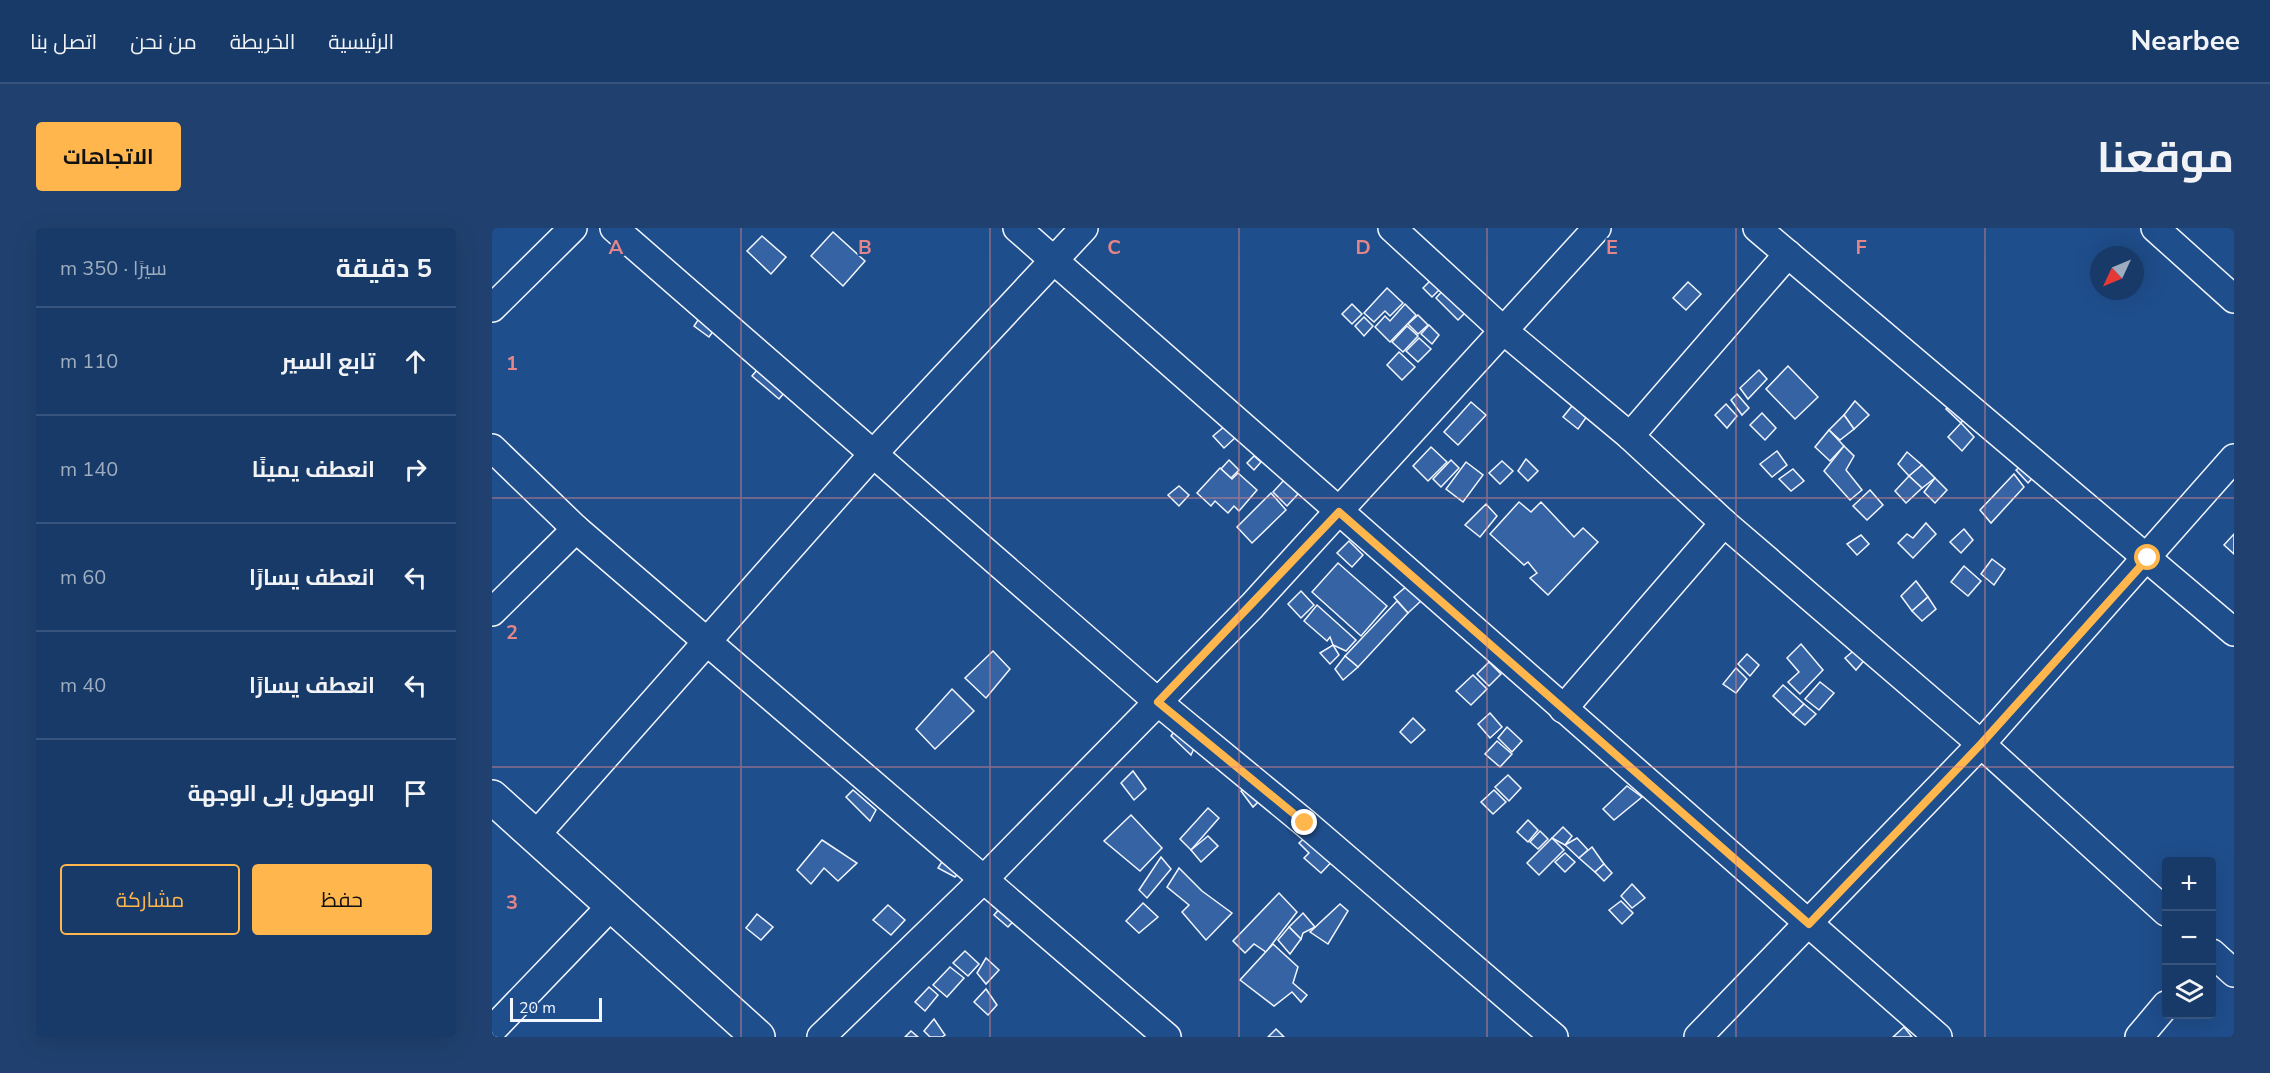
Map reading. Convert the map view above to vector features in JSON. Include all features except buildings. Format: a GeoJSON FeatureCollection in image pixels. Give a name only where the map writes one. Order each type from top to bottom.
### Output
{"type":"FeatureCollection","features":[{"type":"Feature","properties":{"kind":"street"},"geometry":{"type":"LineString","coordinates":[[492,308],[573,228]]}},
{"type":"Feature","properties":{"kind":"street"},"geometry":{"type":"LineString","coordinates":[[614,228],[1158,702],[1305,823],[1554,1037]]}},
{"type":"Feature","properties":{"kind":"street"},"geometry":{"type":"LineString","coordinates":[[1017,228],[1938,1037]]}},
{"type":"Feature","properties":{"kind":"street"},"geometry":{"type":"LineString","coordinates":[[535,836],[873,454],[1084,228]]}},
{"type":"Feature","properties":{"kind":"street"},"geometry":{"type":"LineString","coordinates":[[1392,228],[1504,331],[1629,436],[1724,524],[1981,744],[2165,911]]}},
{"type":"Feature","properties":{"kind":"street"},"geometry":{"type":"LineString","coordinates":[[821,1037],[985,878],[1158,702],[1339,512],[1597,228]]}},
{"type":"Feature","properties":{"kind":"street"},"geometry":{"type":"LineString","coordinates":[[1757,228],[2234,632]]}},
{"type":"Feature","properties":{"kind":"street"},"geometry":{"type":"LineString","coordinates":[[2156,228],[2234,298]]}},
{"type":"Feature","properties":{"kind":"street"},"geometry":{"type":"LineString","coordinates":[[1629,436],[1788,254]]}},
{"type":"Feature","properties":{"kind":"street"},"geometry":{"type":"LineString","coordinates":[[492,448],[576,529],[985,878],[1167,1037]]}},
{"type":"Feature","properties":{"kind":"street"},"geometry":{"type":"LineString","coordinates":[[1698,1037],[1981,744],[2148,558],[2234,458]]}},
{"type":"Feature","properties":{"kind":"street"},"geometry":{"type":"LineString","coordinates":[[1563,709],[1724,524]]}},
{"type":"Feature","properties":{"kind":"street"},"geometry":{"type":"LineString","coordinates":[[492,612],[576,529]]}},
{"type":"Feature","properties":{"kind":"street"},"geometry":{"type":"LineString","coordinates":[[492,797],[758,1037]]}},
{"type":"Feature","properties":{"kind":"street"},"geometry":{"type":"LineString","coordinates":[[492,1029],[612,905]]}},
{"type":"Feature","properties":{"kind":"street"},"geometry":{"type":"LineString","coordinates":[[2216,957],[2234,973]]}},
{"type":"Feature","properties":{"kind":"street"},"geometry":{"type":"LineString","coordinates":[[2139,1037],[2162,1010]]}},
{"type":"Feature","properties":{"kind":"route"},"geometry":{"type":"LineString","coordinates":[[1305,823],[1158,702],[1252,606],[1339,512],[1809,924],[1981,744],[2148,558]]}}]}
